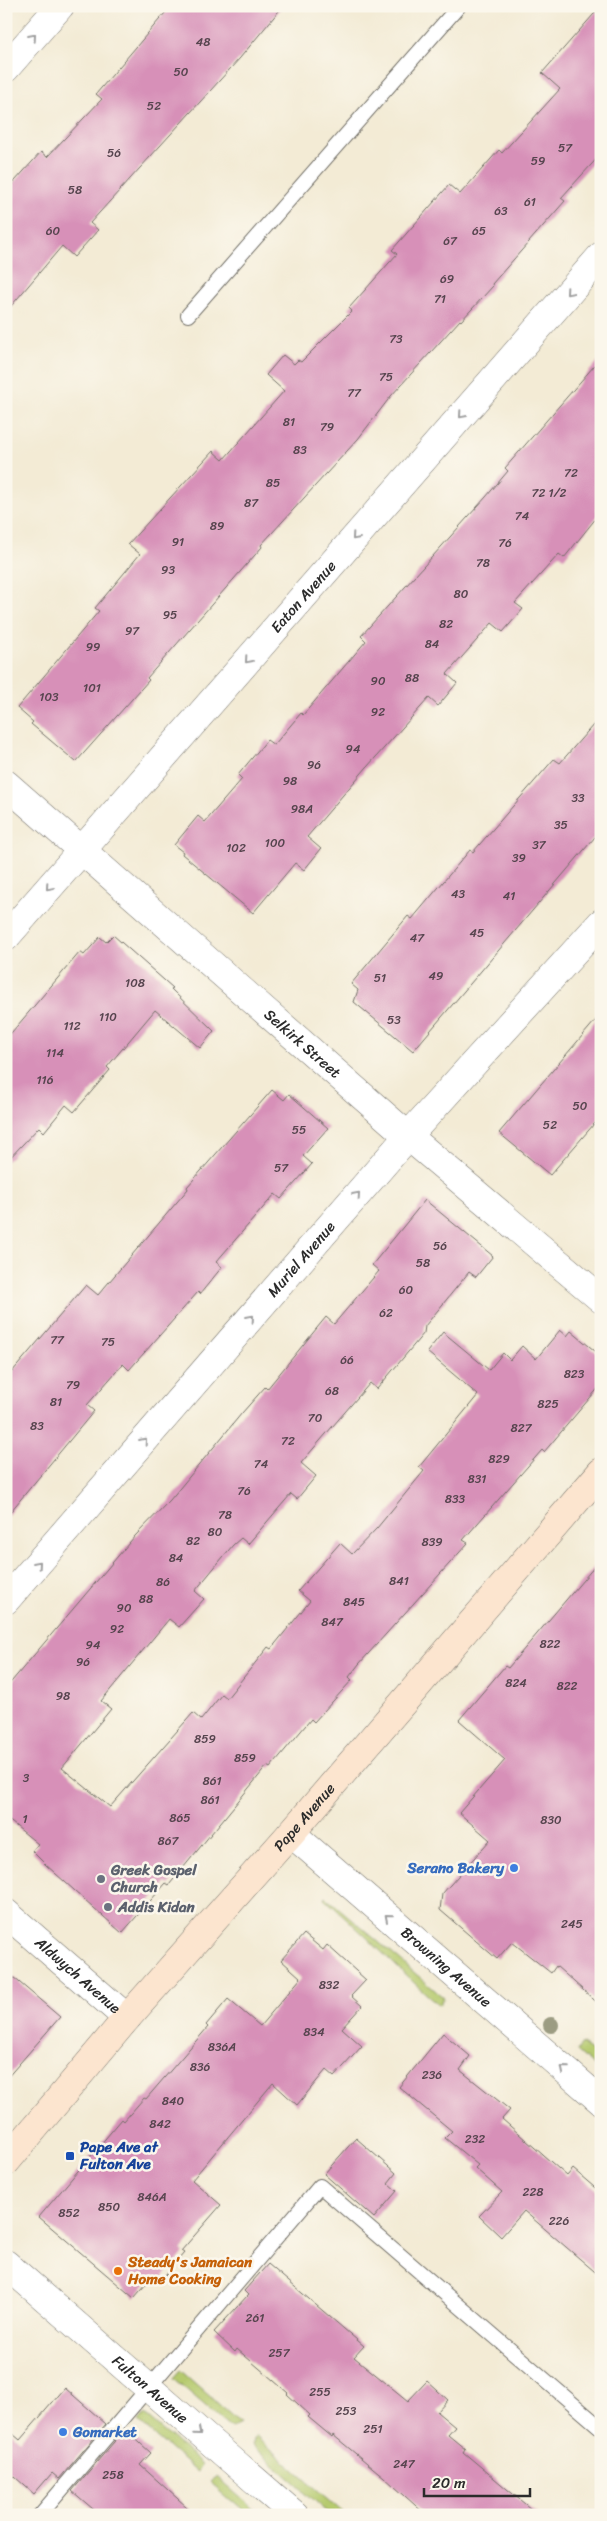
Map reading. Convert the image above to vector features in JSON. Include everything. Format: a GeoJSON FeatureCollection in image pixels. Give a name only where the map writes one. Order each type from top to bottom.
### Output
{"type":"FeatureCollection","features":[{"type":"Feature","properties":{"kind":"main road","name":"Pape Avenue"},"geometry":{"type":"LineString","coordinates":[[6,2162],[127,2018],[291,1833],[601,1472]]}},
{"type":"Feature","properties":{"kind":"street"},"geometry":{"type":"LineString","coordinates":[[6,68],[60,6]]}},
{"type":"Feature","properties":{"kind":"street","name":"Eaton Avenue"},"geometry":{"type":"LineString","coordinates":[[6,937],[601,256]]}},
{"type":"Feature","properties":{"kind":"street","name":"Selkirk Street"},"geometry":{"type":"LineString","coordinates":[[6,784],[408,1136],[601,1299]]}},
{"type":"Feature","properties":{"kind":"street","name":"Muriel Avenue"},"geometry":{"type":"LineString","coordinates":[[6,1600],[408,1136],[601,922]]}},
{"type":"Feature","properties":{"kind":"street","name":"Browning Avenue"},"geometry":{"type":"LineString","coordinates":[[291,1833],[601,2101]]}},
{"type":"Feature","properties":{"kind":"street","name":"Aldwych Avenue"},"geometry":{"type":"LineString","coordinates":[[6,1913],[127,2018]]}},
{"type":"Feature","properties":{"kind":"street","name":"Fulton Avenue"},"geometry":{"type":"LineString","coordinates":[[6,2264],[294,2515]]}},
{"type":"Feature","properties":{"kind":"lane"},"geometry":{"type":"LineString","coordinates":[[188,315],[459,6]]}},
{"type":"Feature","properties":{"kind":"lane"},"geometry":{"type":"LineString","coordinates":[[40,2515],[320,2186],[601,2428]]}},
{"type":"Feature","properties":{"kind":"green space"},"geometry":{"type":"Polygon","coordinates":[[[326,1897],[444,1998],[439,2005],[325,1899],[326,1897]]]}},
{"type":"Feature","properties":{"kind":"green space"},"geometry":{"type":"Polygon","coordinates":[[[582,2044],[601,2060],[601,2072],[577,2051],[582,2044]]]}},
{"type":"Feature","properties":{"kind":"green space"},"geometry":{"type":"Polygon","coordinates":[[[180,2370],[240,2423],[231,2428],[173,2378],[180,2370]]]}},
{"type":"Feature","properties":{"kind":"green space"},"geometry":{"type":"Polygon","coordinates":[[[145,2415],[202,2465],[197,2472],[139,2422],[145,2415]]]}},
{"type":"Feature","properties":{"kind":"green space"},"geometry":{"type":"Polygon","coordinates":[[[256,2436],[346,2515],[331,2515],[252,2445],[256,2436]]]}},
{"type":"Feature","properties":{"kind":"green space"},"geometry":{"type":"Polygon","coordinates":[[[217,2477],[260,2515],[248,2515],[210,2482],[217,2477]]]}},
{"type":"Feature","properties":{"kind":"building"},"geometry":{"type":"Polygon","coordinates":[[[171,6],[283,6],[240,58],[90,223],[98,230],[74,257],[62,246],[6,312],[6,191],[41,152],[47,157],[102,99],[96,94],[171,6]]]}},
{"type":"Feature","properties":{"kind":"building"},"geometry":{"type":"Polygon","coordinates":[[[601,6],[601,154],[561,198],[565,201],[492,284],[493,286],[391,396],[358,439],[261,545],[262,547],[147,678],[149,680],[76,762],[31,724],[33,722],[17,708],[99,611],[95,608],[140,554],[128,544],[213,451],[223,460],[284,391],[266,375],[283,355],[294,364],[298,360],[301,362],[352,311],[349,308],[397,254],[392,250],[449,185],[460,194],[499,150],[502,153],[560,89],[542,73],[601,6]]]}},
{"type":"Feature","properties":{"kind":"building"},"geometry":{"type":"Polygon","coordinates":[[[601,358],[601,503],[596,509],[601,512],[564,558],[559,554],[515,603],[523,609],[503,632],[492,623],[447,674],[457,683],[438,706],[429,698],[307,837],[321,849],[304,870],[295,863],[253,913],[182,854],[183,852],[174,845],[198,816],[205,822],[242,779],[238,775],[267,740],[274,745],[301,713],[303,715],[366,641],[361,636],[486,497],[508,471],[505,468],[601,358]]]}},
{"type":"Feature","properties":{"kind":"building"},"geometry":{"type":"Polygon","coordinates":[[[601,716],[601,830],[413,1051],[354,1002],[358,990],[351,984],[408,916],[412,919],[470,850],[473,852],[554,759],[560,763],[601,716]]]}},
{"type":"Feature","properties":{"kind":"building"},"geometry":{"type":"Polygon","coordinates":[[[113,935],[173,988],[171,989],[214,1031],[200,1048],[155,1010],[107,1067],[110,1070],[74,1112],[66,1105],[44,1132],[39,1127],[6,1162],[6,1039],[80,952],[84,955],[100,937],[106,942],[113,935]]]}},
{"type":"Feature","properties":{"kind":"building"},"geometry":{"type":"Polygon","coordinates":[[[601,1014],[601,1116],[550,1175],[499,1133],[601,1014]]]}},
{"type":"Feature","properties":{"kind":"building"},"geometry":{"type":"Polygon","coordinates":[[[272,1090],[284,1100],[289,1094],[328,1128],[303,1156],[312,1164],[281,1199],[275,1194],[216,1262],[222,1267],[200,1294],[198,1292],[129,1370],[123,1364],[87,1405],[94,1411],[6,1517],[6,1379],[86,1285],[98,1295],[188,1189],[187,1187],[272,1090]]]}},
{"type":"Feature","properties":{"kind":"building"},"geometry":{"type":"Polygon","coordinates":[[[425,1200],[493,1256],[476,1277],[469,1272],[425,1326],[424,1333],[377,1389],[370,1383],[301,1463],[316,1476],[297,1499],[291,1494],[248,1544],[241,1538],[233,1545],[195,1591],[204,1599],[179,1627],[169,1619],[101,1701],[111,1709],[62,1768],[110,1807],[193,1713],[201,1720],[222,1694],[227,1698],[268,1647],[271,1649],[310,1601],[298,1591],[340,1543],[352,1554],[377,1528],[424,1471],[419,1467],[478,1395],[427,1352],[443,1332],[489,1370],[503,1353],[510,1360],[522,1346],[536,1359],[560,1330],[567,1336],[571,1331],[601,1356],[601,1385],[544,1452],[542,1450],[463,1540],[468,1543],[359,1664],[349,1677],[352,1680],[314,1722],[311,1719],[270,1768],[267,1766],[169,1885],[166,1883],[122,1933],[46,1865],[32,1851],[38,1844],[6,1818],[6,1688],[135,1536],[170,1500],[242,1413],[265,1387],[267,1389],[326,1317],[334,1324],[379,1271],[372,1265],[425,1200]]]}},
{"type":"Feature","properties":{"kind":"building"},"geometry":{"type":"Polygon","coordinates":[[[601,1559],[601,2006],[556,1966],[551,1973],[512,1942],[497,1959],[440,1910],[442,1894],[490,1840],[459,1813],[505,1760],[459,1720],[505,1666],[508,1668],[601,1559]]]}},
{"type":"Feature","properties":{"kind":"building"},"geometry":{"type":"Polygon","coordinates":[[[304,1934],[323,1950],[327,1945],[366,1980],[351,1996],[362,2006],[342,2028],[362,2046],[334,2077],[326,2070],[297,2105],[273,2083],[192,2180],[221,2205],[181,2251],[184,2253],[160,2281],[154,2275],[134,2298],[39,2217],[122,2119],[124,2121],[144,2098],[146,2099],[208,2027],[206,2025],[228,1999],[260,2026],[301,1978],[281,1960],[304,1934]]]}},
{"type":"Feature","properties":{"kind":"building"},"geometry":{"type":"Polygon","coordinates":[[[6,1971],[60,2017],[6,2079],[6,1971]]]}},
{"type":"Feature","properties":{"kind":"building"},"geometry":{"type":"Polygon","coordinates":[[[443,2033],[470,2056],[460,2070],[510,2110],[502,2119],[567,2176],[573,2169],[601,2193],[601,2277],[524,2211],[501,2237],[479,2216],[502,2192],[475,2168],[478,2165],[445,2138],[452,2131],[399,2087],[443,2033]]]}},
{"type":"Feature","properties":{"kind":"building"},"geometry":{"type":"Polygon","coordinates":[[[356,2138],[396,2173],[388,2183],[397,2191],[374,2218],[324,2174],[356,2138]]]}},
{"type":"Feature","properties":{"kind":"building"},"geometry":{"type":"Polygon","coordinates":[[[268,2264],[364,2346],[354,2357],[408,2401],[427,2381],[448,2400],[437,2412],[455,2427],[448,2435],[465,2449],[463,2452],[538,2515],[426,2515],[384,2477],[308,2417],[310,2415],[288,2393],[237,2349],[235,2352],[214,2332],[248,2295],[244,2291],[268,2264]]]}},
{"type":"Feature","properties":{"kind":"building","name":"Gomarket"},"geometry":{"type":"Polygon","coordinates":[[[65,2388],[106,2424],[59,2479],[52,2473],[34,2494],[6,2469],[6,2428],[20,2440],[65,2388]]]}},
{"type":"Feature","properties":{"kind":"building"},"geometry":{"type":"Polygon","coordinates":[[[129,2433],[151,2453],[140,2465],[196,2515],[100,2515],[72,2491],[120,2435],[124,2439],[129,2433]]]}},
{"type":"Feature","properties":{"kind":"place","name":"Serano Bakery"},"geometry":{"type":"Point","coordinates":[514,1868]}},
{"type":"Feature","properties":{"kind":"place","name":"Greek Gospel Church"},"geometry":{"type":"Point","coordinates":[101,1879]}},
{"type":"Feature","properties":{"kind":"place","name":"Addis Kidan"},"geometry":{"type":"Point","coordinates":[108,1907]}},
{"type":"Feature","properties":{"kind":"place","name":"Pape Ave at Fulton Ave"},"geometry":{"type":"Point","coordinates":[70,2156]}},
{"type":"Feature","properties":{"kind":"place","name":"Steady's Jamaican Home Cooking"},"geometry":{"type":"Point","coordinates":[118,2271]}},
{"type":"Feature","properties":{"kind":"place","name":"Gomarket"},"geometry":{"type":"Point","coordinates":[63,2432]}}]}
